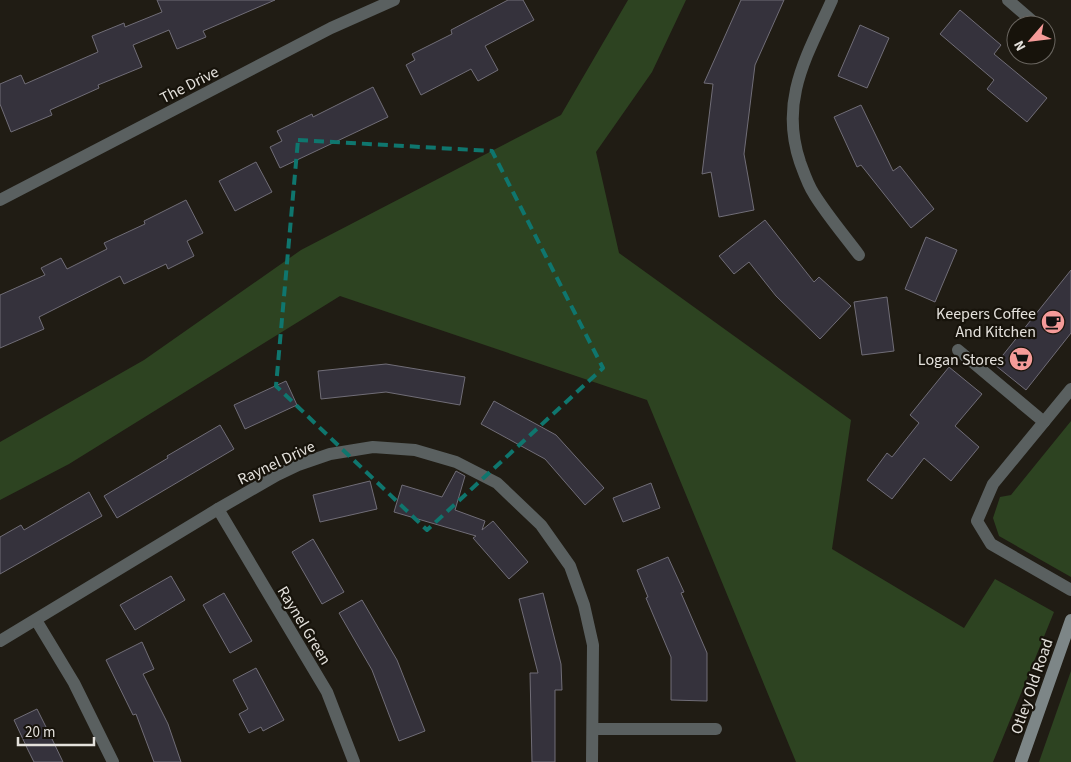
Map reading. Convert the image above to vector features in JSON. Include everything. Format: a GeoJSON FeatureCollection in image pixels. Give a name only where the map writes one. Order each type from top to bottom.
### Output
{"type":"FeatureCollection","features":[{"type":"Feature","properties":{"kind":"street","name":"The Drive"},"geometry":{"type":"LineString","coordinates":[[0,200],[331,28],[394,0]]}},
{"type":"Feature","properties":{"kind":"street"},"geometry":{"type":"LineString","coordinates":[[832,0],[800,70],[793,98],[792,121],[800,160],[813,193],[859,255]]}},
{"type":"Feature","properties":{"kind":"street"},"geometry":{"type":"LineString","coordinates":[[1008,0],[1025,15]]}},
{"type":"Feature","properties":{"kind":"street"},"geometry":{"type":"LineString","coordinates":[[958,350],[1044,422]]}},
{"type":"Feature","properties":{"kind":"street"},"geometry":{"type":"LineString","coordinates":[[1071,389],[993,484],[977,521],[991,544],[1071,590]]}},
{"type":"Feature","properties":{"kind":"street","name":"Raynel Drive"},"geometry":{"type":"LineString","coordinates":[[0,641],[218,509],[298,465],[330,454],[373,447],[415,450],[456,462],[498,483],[541,525],[570,566],[584,604],[593,645],[592,762]]}},
{"type":"Feature","properties":{"kind":"street","name":"Raynel Green"},"geometry":{"type":"LineString","coordinates":[[218,509],[326,692],[354,762]]}},
{"type":"Feature","properties":{"kind":"street"},"geometry":{"type":"LineString","coordinates":[[36,620],[74,683],[113,762]]}},
{"type":"Feature","properties":{"kind":"street","name":"Otley Old Road"},"geometry":{"type":"LineString","coordinates":[[1021,762],[1071,620]]}},
{"type":"Feature","properties":{"kind":"street"},"geometry":{"type":"LineString","coordinates":[[593,729],[716,728]]}},
{"type":"Feature","properties":{"kind":"highlighted area"},"geometry":{"type":"Polygon","coordinates":[[[298,140],[492,151],[603,368],[427,530],[276,386],[298,140]]]}},
{"type":"Feature","properties":{"kind":"green space"},"geometry":{"type":"Polygon","coordinates":[[[628,0],[686,0],[652,72],[596,152],[619,253],[851,420],[832,549],[964,628],[995,579],[1054,612],[993,762],[796,762],[647,400],[340,296],[69,464],[0,500],[0,442],[144,360],[301,250],[561,115],[628,0]]]}},
{"type":"Feature","properties":{"kind":"green space"},"geometry":{"type":"Polygon","coordinates":[[[1071,421],[1071,577],[999,536],[993,518],[1000,497],[1011,495],[1071,421]]]}},
{"type":"Feature","properties":{"kind":"green space"},"geometry":{"type":"Polygon","coordinates":[[[1071,671],[1071,762],[1039,762],[1071,671]]]}},
{"type":"Feature","properties":{"kind":"building"},"geometry":{"type":"Polygon","coordinates":[[[157,0],[275,0],[203,31],[206,37],[177,49],[169,30],[133,45],[142,67],[98,85],[99,88],[50,110],[52,115],[11,132],[0,104],[0,84],[21,75],[25,84],[98,52],[92,36],[124,23],[125,27],[162,12],[157,0]]]}},
{"type":"Feature","properties":{"kind":"building"},"geometry":{"type":"Polygon","coordinates":[[[508,0],[523,0],[534,20],[485,46],[498,70],[478,81],[471,69],[421,95],[406,65],[415,60],[412,54],[452,34],[451,30],[508,0]]]}},
{"type":"Feature","properties":{"kind":"building"},"geometry":{"type":"Polygon","coordinates":[[[741,0],[784,0],[755,65],[744,154],[754,210],[719,217],[711,172],[702,174],[713,84],[704,83],[741,0]]]}},
{"type":"Feature","properties":{"kind":"building"},"geometry":{"type":"Polygon","coordinates":[[[960,10],[1001,45],[994,54],[1047,98],[1027,122],[987,89],[994,80],[940,34],[960,10]]]}},
{"type":"Feature","properties":{"kind":"building"},"geometry":{"type":"Polygon","coordinates":[[[860,25],[889,38],[867,88],[838,76],[860,25]]]}},
{"type":"Feature","properties":{"kind":"building"},"geometry":{"type":"Polygon","coordinates":[[[373,87],[388,117],[280,168],[270,147],[282,141],[277,131],[312,114],[313,117],[373,87]]]}},
{"type":"Feature","properties":{"kind":"building"},"geometry":{"type":"Polygon","coordinates":[[[861,105],[893,171],[900,166],[934,209],[911,228],[861,165],[857,167],[834,117],[861,105]]]}},
{"type":"Feature","properties":{"kind":"building"},"geometry":{"type":"Polygon","coordinates":[[[256,162],[272,192],[235,211],[219,181],[256,162]]]}},
{"type":"Feature","properties":{"kind":"building"},"geometry":{"type":"Polygon","coordinates":[[[186,200],[203,233],[187,241],[194,256],[168,269],[166,264],[124,284],[120,276],[39,317],[44,329],[0,348],[0,295],[45,275],[41,268],[61,258],[67,269],[107,249],[104,243],[145,224],[144,221],[186,200]]]}},
{"type":"Feature","properties":{"kind":"building"},"geometry":{"type":"Polygon","coordinates":[[[765,220],[814,282],[819,277],[851,306],[820,339],[776,296],[749,262],[734,274],[719,256],[765,220]]]}},
{"type":"Feature","properties":{"kind":"building"},"geometry":{"type":"Polygon","coordinates":[[[926,237],[957,250],[935,302],[905,289],[926,237]]]}},
{"type":"Feature","properties":{"kind":"building"},"geometry":{"type":"Polygon","coordinates":[[[1071,270],[1071,333],[1026,390],[995,365],[1071,270]]]}},
{"type":"Feature","properties":{"kind":"building"},"geometry":{"type":"Polygon","coordinates":[[[887,297],[894,351],[862,355],[854,302],[887,297]]]}},
{"type":"Feature","properties":{"kind":"building"},"geometry":{"type":"Polygon","coordinates":[[[386,364],[465,377],[460,405],[386,392],[321,399],[318,371],[386,364]]]}},
{"type":"Feature","properties":{"kind":"building"},"geometry":{"type":"Polygon","coordinates":[[[949,367],[982,394],[955,426],[979,447],[951,481],[924,458],[892,499],[867,480],[887,453],[892,457],[919,423],[910,415],[949,367]]]}},
{"type":"Feature","properties":{"kind":"building"},"geometry":{"type":"Polygon","coordinates":[[[286,381],[297,405],[245,429],[234,405],[286,381]]]}},
{"type":"Feature","properties":{"kind":"building"},"geometry":{"type":"Polygon","coordinates":[[[494,401],[556,435],[604,488],[585,505],[545,459],[481,424],[494,401]]]}},
{"type":"Feature","properties":{"kind":"building"},"geometry":{"type":"Polygon","coordinates":[[[220,425],[234,449],[117,518],[104,496],[220,425]]]}},
{"type":"Feature","properties":{"kind":"building"},"geometry":{"type":"Polygon","coordinates":[[[456,471],[465,476],[455,510],[485,521],[482,530],[493,521],[528,562],[509,579],[473,538],[476,536],[394,512],[402,485],[442,497],[456,471]]]}},
{"type":"Feature","properties":{"kind":"building"},"geometry":{"type":"Polygon","coordinates":[[[370,481],[377,509],[320,522],[313,495],[370,481]]]}},
{"type":"Feature","properties":{"kind":"building"},"geometry":{"type":"Polygon","coordinates":[[[651,483],[660,508],[623,522],[613,498],[651,483]]]}},
{"type":"Feature","properties":{"kind":"building"},"geometry":{"type":"Polygon","coordinates":[[[89,492],[102,516],[0,574],[0,537],[21,525],[24,530],[89,492]]]}},
{"type":"Feature","properties":{"kind":"building"},"geometry":{"type":"Polygon","coordinates":[[[313,539],[344,592],[322,604],[292,552],[313,539]]]}},
{"type":"Feature","properties":{"kind":"building"},"geometry":{"type":"Polygon","coordinates":[[[668,557],[684,592],[681,593],[707,653],[707,701],[671,700],[671,657],[646,598],[648,597],[637,570],[668,557]]]}},
{"type":"Feature","properties":{"kind":"building"},"geometry":{"type":"Polygon","coordinates":[[[171,576],[185,600],[135,630],[120,605],[171,576]]]}},
{"type":"Feature","properties":{"kind":"building"},"geometry":{"type":"Polygon","coordinates":[[[224,593],[252,641],[230,653],[203,605],[224,593]]]}},
{"type":"Feature","properties":{"kind":"building"},"geometry":{"type":"Polygon","coordinates":[[[543,593],[561,664],[562,690],[555,690],[555,762],[532,762],[530,673],[538,673],[519,599],[543,593]]]}},
{"type":"Feature","properties":{"kind":"building"},"geometry":{"type":"Polygon","coordinates":[[[362,600],[397,660],[425,731],[399,741],[372,670],[339,613],[362,600]]]}},
{"type":"Feature","properties":{"kind":"building"},"geometry":{"type":"Polygon","coordinates":[[[142,642],[154,669],[143,674],[168,724],[181,762],[154,762],[136,714],[133,715],[106,660],[142,642]]]}},
{"type":"Feature","properties":{"kind":"building"},"geometry":{"type":"Polygon","coordinates":[[[256,668],[284,720],[263,731],[261,727],[249,733],[239,714],[248,709],[233,680],[256,668]]]}},
{"type":"Feature","properties":{"kind":"building"},"geometry":{"type":"Polygon","coordinates":[[[37,709],[63,762],[34,762],[28,750],[14,720],[37,709]]]}},
{"type":"Feature","properties":{"kind":"place","name":"Keepers Coffee And Kitchen"},"geometry":{"type":"Point","coordinates":[1053,322]}},
{"type":"Feature","properties":{"kind":"place","name":"Logan Stores"},"geometry":{"type":"Point","coordinates":[1021,359]}}]}
